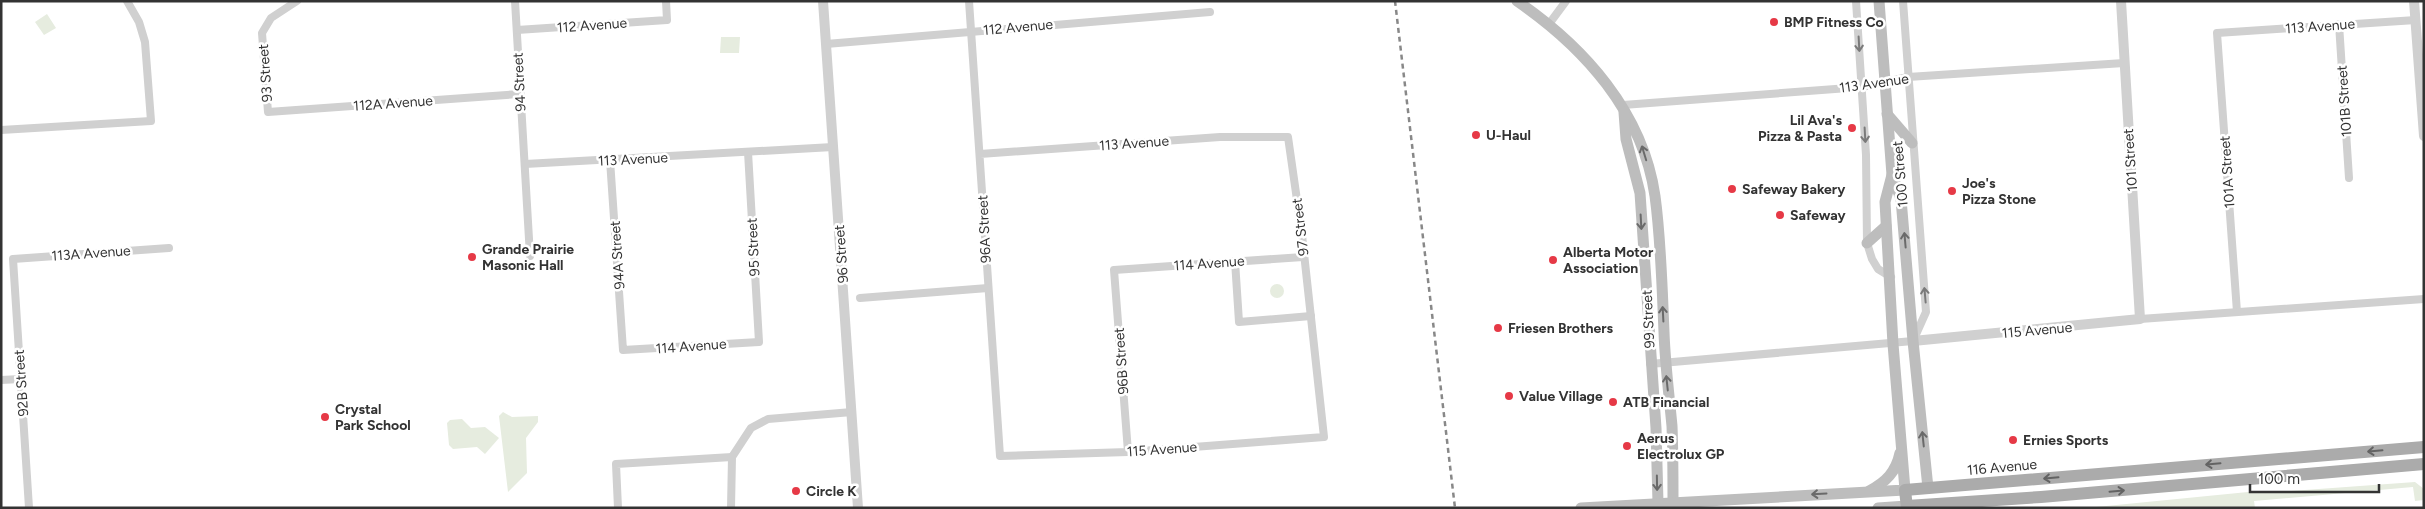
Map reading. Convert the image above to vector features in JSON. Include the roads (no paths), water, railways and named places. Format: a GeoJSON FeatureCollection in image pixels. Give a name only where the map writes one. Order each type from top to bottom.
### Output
{"type":"FeatureCollection","features":[{"type":"Feature","properties":{"kind":"main road","name":"99 Street"},"geometry":{"type":"LineString","coordinates":[[1517,1],[1549,24],[1582,57],[1623,105],[1642,145],[1655,194],[1665,362],[1672,428],[1673,505]]}},
{"type":"Feature","properties":{"kind":"main road","name":"100 Street"},"geometry":{"type":"LineString","coordinates":[[1879,1],[1892,175],[1901,199],[1929,506]]}},
{"type":"Feature","properties":{"kind":"main road","name":"99 Street"},"geometry":{"type":"LineString","coordinates":[[1623,105],[1626,139],[1640,193],[1650,364],[1656,428],[1658,505]]}},
{"type":"Feature","properties":{"kind":"main road"},"geometry":{"type":"LineString","coordinates":[[1887,114],[1912,143]]}},
{"type":"Feature","properties":{"kind":"main road","name":"100 Street"},"geometry":{"type":"LineString","coordinates":[[1892,175],[1885,202],[1886,226],[1891,277],[1893,344],[1907,507]]}},
{"type":"Feature","properties":{"kind":"main road"},"geometry":{"type":"LineString","coordinates":[[1867,243],[1886,226]]}},
{"type":"Feature","properties":{"kind":"main road"},"geometry":{"type":"LineString","coordinates":[[1868,492],[1881,485],[1895,469],[1902,441]]}},
{"type":"Feature","properties":{"kind":"main road","name":"116 Avenue"},"geometry":{"type":"LineString","coordinates":[[1581,508],[1673,505],[1905,490],[2424,447]]}},
{"type":"Feature","properties":{"kind":"main road"},"geometry":{"type":"LineString","coordinates":[[1878,508],[2042,498],[2424,464]]}},
{"type":"Feature","properties":{"kind":"main road"},"geometry":{"type":"LineString","coordinates":[[2000,508],[2042,498]]}},
{"type":"Feature","properties":{"kind":"street"},"geometry":{"type":"LineString","coordinates":[[1,130],[151,121],[145,42],[139,22],[127,1]]}},
{"type":"Feature","properties":{"kind":"street","name":"93 Street"},"geometry":{"type":"LineString","coordinates":[[268,112],[262,33],[271,18],[297,1]]}},
{"type":"Feature","properties":{"kind":"street","name":"94 Street"},"geometry":{"type":"LineString","coordinates":[[514,1],[525,164]]}},
{"type":"Feature","properties":{"kind":"street","name":"112 Avenue"},"geometry":{"type":"LineString","coordinates":[[517,30],[667,20],[666,1]]}},
{"type":"Feature","properties":{"kind":"street","name":"96 Street"},"geometry":{"type":"LineString","coordinates":[[823,1],[858,508]]}},
{"type":"Feature","properties":{"kind":"street","name":"96A Street"},"geometry":{"type":"LineString","coordinates":[[969,1],[1000,456]]}},
{"type":"Feature","properties":{"kind":"street"},"geometry":{"type":"LineString","coordinates":[[1549,24],[1566,1]]}},
{"type":"Feature","properties":{"kind":"street"},"geometry":{"type":"LineString","coordinates":[[1856,1],[1866,155],[1867,243],[1872,259],[1878,269],[1891,277]]}},
{"type":"Feature","properties":{"kind":"street","name":"100 Street"},"geometry":{"type":"LineString","coordinates":[[1903,1],[1926,312],[1913,341]]}},
{"type":"Feature","properties":{"kind":"street","name":"101 Street"},"geometry":{"type":"LineString","coordinates":[[2121,1],[2140,319]]}},
{"type":"Feature","properties":{"kind":"street"},"geometry":{"type":"LineString","coordinates":[[2414,1],[2420,20],[2424,136]]}},
{"type":"Feature","properties":{"kind":"street","name":"112 Avenue"},"geometry":{"type":"LineString","coordinates":[[826,44],[1210,12]]}},
{"type":"Feature","properties":{"kind":"street","name":"113 Avenue"},"geometry":{"type":"LineString","coordinates":[[2217,33],[2420,20]]}},
{"type":"Feature","properties":{"kind":"street","name":"101B Street"},"geometry":{"type":"LineString","coordinates":[[2339,24],[2349,178]]}},
{"type":"Feature","properties":{"kind":"street","name":"101A Street"},"geometry":{"type":"LineString","coordinates":[[2217,33],[2238,312]]}},
{"type":"Feature","properties":{"kind":"street","name":"113 Avenue"},"geometry":{"type":"LineString","coordinates":[[1623,105],[1862,86],[1908,77],[2124,63]]}},
{"type":"Feature","properties":{"kind":"street","name":"112A Avenue"},"geometry":{"type":"LineString","coordinates":[[268,112],[519,94]]}},
{"type":"Feature","properties":{"kind":"street","name":"113 Avenue"},"geometry":{"type":"LineString","coordinates":[[980,154],[1220,137],[1288,137]]}},
{"type":"Feature","properties":{"kind":"street","name":"97 Street"},"geometry":{"type":"LineString","coordinates":[[1288,137],[1304,256],[1324,437]]}},
{"type":"Feature","properties":{"kind":"street","name":"113 Avenue"},"geometry":{"type":"LineString","coordinates":[[525,164],[833,146]]}},
{"type":"Feature","properties":{"kind":"street","name":"95 Street"},"geometry":{"type":"LineString","coordinates":[[748,152],[759,342]]}},
{"type":"Feature","properties":{"kind":"street","name":"94A Street"},"geometry":{"type":"LineString","coordinates":[[610,160],[623,350]]}},
{"type":"Feature","properties":{"kind":"street"},"geometry":{"type":"LineString","coordinates":[[525,164],[523,172],[530,256]]}},
{"type":"Feature","properties":{"kind":"street","name":"113A Avenue"},"geometry":{"type":"LineString","coordinates":[[13,259],[169,248]]}},
{"type":"Feature","properties":{"kind":"street","name":"114 Avenue"},"geometry":{"type":"LineString","coordinates":[[1114,270],[1304,256]]}},
{"type":"Feature","properties":{"kind":"street","name":"92B Street"},"geometry":{"type":"LineString","coordinates":[[13,259],[30,508]]}},
{"type":"Feature","properties":{"kind":"street"},"geometry":{"type":"LineString","coordinates":[[1235,261],[1239,322],[1311,316]]}},
{"type":"Feature","properties":{"kind":"street","name":"96B Street"},"geometry":{"type":"LineString","coordinates":[[1114,270],[1128,452]]}},
{"type":"Feature","properties":{"kind":"street"},"geometry":{"type":"LineString","coordinates":[[860,298],[988,288]]}},
{"type":"Feature","properties":{"kind":"street","name":"115 Avenue"},"geometry":{"type":"LineString","coordinates":[[1650,364],[1893,344],[2140,319],[2424,299]]}},
{"type":"Feature","properties":{"kind":"street","name":"114 Avenue"},"geometry":{"type":"LineString","coordinates":[[623,350],[759,342]]}},
{"type":"Feature","properties":{"kind":"street"},"geometry":{"type":"LineString","coordinates":[[1,380],[21,379]]}},
{"type":"Feature","properties":{"kind":"street"},"geometry":{"type":"LineString","coordinates":[[731,508],[732,457],[751,428],[768,419],[852,412]]}},
{"type":"Feature","properties":{"kind":"street","name":"115 Avenue"},"geometry":{"type":"LineString","coordinates":[[1000,456],[1128,452],[1324,437]]}},
{"type":"Feature","properties":{"kind":"street"},"geometry":{"type":"LineString","coordinates":[[618,508],[616,464],[732,457]]}},
{"type":"Feature","properties":{"kind":"railway"},"geometry":{"type":"LineString","coordinates":[[1395,1],[1455,508]]}},
{"type":"Feature","properties":{"kind":"place","name":"BMP Fitness Co"},"geometry":{"type":"Point","coordinates":[1774,22]}},
{"type":"Feature","properties":{"kind":"place","name":"Lil Ava's Pizza & Pasta"},"geometry":{"type":"Point","coordinates":[1852,128]}},
{"type":"Feature","properties":{"kind":"place","name":"U-Haul"},"geometry":{"type":"Point","coordinates":[1476,135]}},
{"type":"Feature","properties":{"kind":"place","name":"Safeway Bakery"},"geometry":{"type":"Point","coordinates":[1732,189]}},
{"type":"Feature","properties":{"kind":"place","name":"Joe's Pizza Stone"},"geometry":{"type":"Point","coordinates":[1952,191]}},
{"type":"Feature","properties":{"kind":"place","name":"Safeway"},"geometry":{"type":"Point","coordinates":[1780,215]}},
{"type":"Feature","properties":{"kind":"place","name":"Grande Prairie Masonic Hall"},"geometry":{"type":"Point","coordinates":[472,257]}},
{"type":"Feature","properties":{"kind":"place","name":"Alberta Motor Association"},"geometry":{"type":"Point","coordinates":[1553,260]}},
{"type":"Feature","properties":{"kind":"place","name":"Friesen Brothers"},"geometry":{"type":"Point","coordinates":[1498,328]}},
{"type":"Feature","properties":{"kind":"place","name":"Value Village"},"geometry":{"type":"Point","coordinates":[1509,396]}},
{"type":"Feature","properties":{"kind":"place","name":"ATB Financial"},"geometry":{"type":"Point","coordinates":[1613,402]}},
{"type":"Feature","properties":{"kind":"place","name":"Crystal Park School"},"geometry":{"type":"Point","coordinates":[325,417]}},
{"type":"Feature","properties":{"kind":"place","name":"Ernies Sports"},"geometry":{"type":"Point","coordinates":[2013,440]}},
{"type":"Feature","properties":{"kind":"place","name":"Aerus Electrolux GP"},"geometry":{"type":"Point","coordinates":[1627,446]}},
{"type":"Feature","properties":{"kind":"place","name":"Circle K"},"geometry":{"type":"Point","coordinates":[796,491]}}]}
